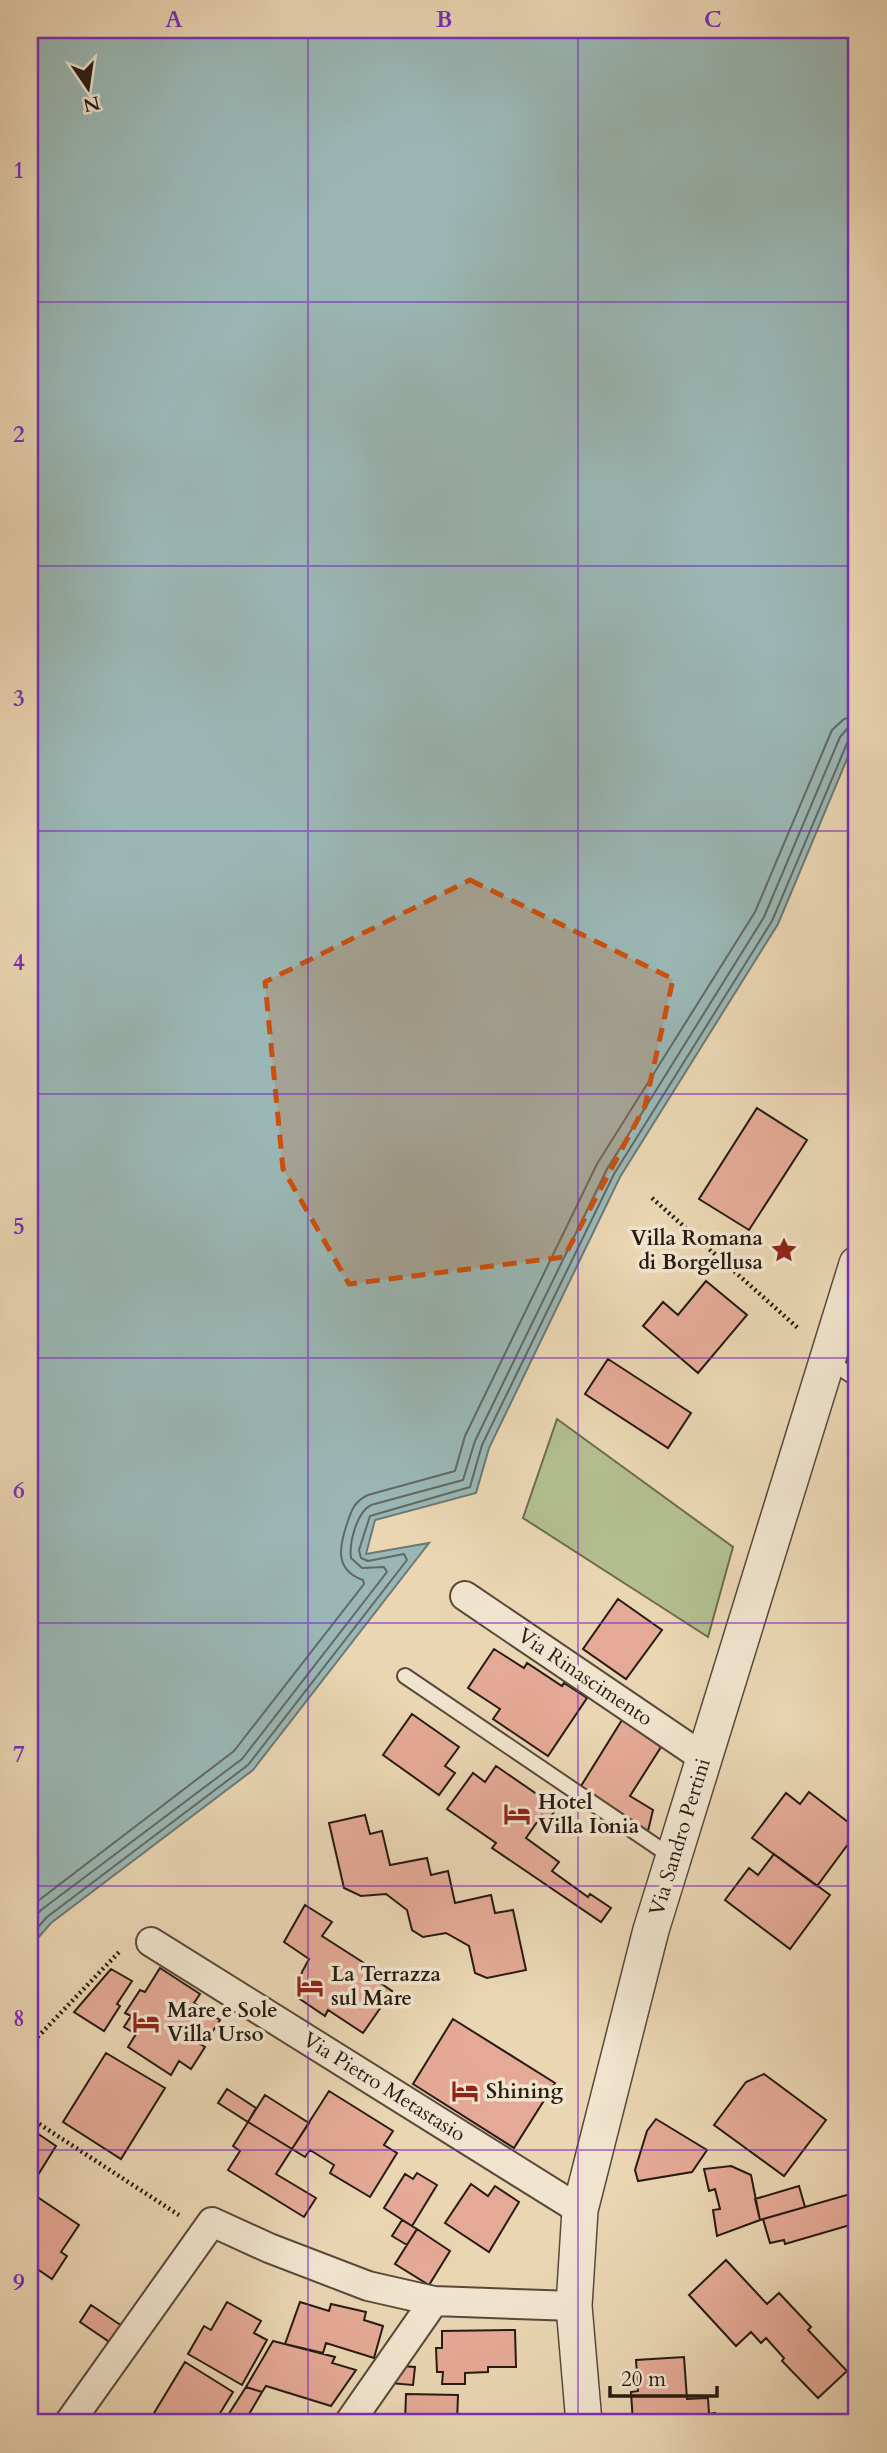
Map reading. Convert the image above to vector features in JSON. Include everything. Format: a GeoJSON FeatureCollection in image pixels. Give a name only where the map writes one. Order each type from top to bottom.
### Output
{"type":"FeatureCollection","features":[{"type":"Feature","properties":{"kind":"street","name":"Via Sandro Pertini"},"geometry":{"type":"LineString","coordinates":[[584,2423],[574,2306],[580,2210],[651,1930],[857,1264]]}},
{"type":"Feature","properties":{"kind":"street","name":"Via Rinascimento"},"geometry":{"type":"LineString","coordinates":[[465,1596],[704,1758]]}},
{"type":"Feature","properties":{"kind":"street","name":"Via Pietro Metastasio"},"geometry":{"type":"LineString","coordinates":[[151,1942],[580,2210]]}},
{"type":"Feature","properties":{"kind":"street"},"geometry":{"type":"LineString","coordinates":[[69,2423],[208,2227],[368,2286],[434,2301],[574,2306]]}},
{"type":"Feature","properties":{"kind":"street"},"geometry":{"type":"LineString","coordinates":[[349,2423],[434,2301]]}},
{"type":"Feature","properties":{"kind":"lane"},"geometry":{"type":"LineString","coordinates":[[828,1358],[857,1379]]}},
{"type":"Feature","properties":{"kind":"lane"},"geometry":{"type":"LineString","coordinates":[[405,1676],[673,1858]]}},
{"type":"Feature","properties":{"kind":"path"},"geometry":{"type":"LineString","coordinates":[[652,1198],[828,1358]]}},
{"type":"Feature","properties":{"kind":"path"},"geometry":{"type":"LineString","coordinates":[[30,2045],[128,1944],[141,1939],[151,1942]]}},
{"type":"Feature","properties":{"kind":"path"},"geometry":{"type":"LineString","coordinates":[[30,2118],[208,2227]]}},
{"type":"Feature","properties":{"kind":"highlighted area"},"geometry":{"type":"Polygon","coordinates":[[[470,880],[673,979],[645,1106],[564,1257],[349,1284],[283,1169],[265,982],[470,880]]]}},
{"type":"Feature","properties":{"kind":"green space"},"geometry":{"type":"Polygon","coordinates":[[[557,1419],[733,1547],[708,1637],[523,1518],[557,1419]]]}},
{"type":"Feature","properties":{"kind":"water"},"geometry":{"type":"Polygon","coordinates":[[[30,30],[857,30],[857,735],[778,924],[620,1177],[489,1448],[476,1493],[375,1520],[366,1554],[429,1543],[253,1770],[51,1923],[30,1947],[30,30]]]}},
{"type":"Feature","properties":{"kind":"building"},"geometry":{"type":"Polygon","coordinates":[[[757,1108],[807,1140],[749,1230],[699,1199],[757,1108]]]}},
{"type":"Feature","properties":{"kind":"building"},"geometry":{"type":"Polygon","coordinates":[[[706,1281],[747,1315],[698,1373],[643,1326],[663,1302],[678,1315],[706,1281]]]}},
{"type":"Feature","properties":{"kind":"building"},"geometry":{"type":"Polygon","coordinates":[[[608,1359],[691,1413],[668,1448],[585,1394],[608,1359]]]}},
{"type":"Feature","properties":{"kind":"building"},"geometry":{"type":"Polygon","coordinates":[[[618,1599],[662,1630],[626,1679],[583,1649],[618,1599]]]}},
{"type":"Feature","properties":{"kind":"building"},"geometry":{"type":"Polygon","coordinates":[[[494,1649],[524,1668],[527,1663],[562,1686],[564,1683],[587,1698],[548,1756],[493,1719],[500,1709],[468,1688],[494,1649]]]}},
{"type":"Feature","properties":{"kind":"building"},"geometry":{"type":"Polygon","coordinates":[[[412,1714],[459,1747],[445,1766],[455,1773],[439,1795],[383,1755],[412,1714]]]}},
{"type":"Feature","properties":{"kind":"building"},"geometry":{"type":"Polygon","coordinates":[[[622,1720],[661,1747],[630,1796],[653,1810],[648,1831],[581,1786],[622,1720]]]}},
{"type":"Feature","properties":{"kind":"building"},"geometry":{"type":"Polygon","coordinates":[[[496,1766],[557,1808],[548,1820],[542,1815],[526,1838],[559,1862],[552,1871],[588,1897],[590,1894],[611,1908],[601,1922],[492,1848],[496,1843],[447,1809],[473,1773],[485,1782],[496,1766]]]}},
{"type":"Feature","properties":{"kind":"building"},"geometry":{"type":"Polygon","coordinates":[[[809,1792],[857,1829],[817,1886],[752,1838],[786,1793],[800,1804],[809,1792]]]}},
{"type":"Feature","properties":{"kind":"building"},"geometry":{"type":"Polygon","coordinates":[[[365,1815],[370,1834],[382,1831],[390,1865],[427,1858],[431,1875],[448,1871],[455,1903],[491,1895],[495,1913],[513,1910],[526,1970],[487,1978],[475,1973],[469,1946],[446,1933],[423,1937],[412,1930],[407,1910],[386,1894],[361,1896],[344,1888],[329,1823],[365,1815]]]}},
{"type":"Feature","properties":{"kind":"building"},"geometry":{"type":"Polygon","coordinates":[[[774,1854],[830,1895],[790,1949],[725,1900],[749,1868],[758,1875],[774,1854]]]}},
{"type":"Feature","properties":{"kind":"building"},"geometry":{"type":"Polygon","coordinates":[[[305,1905],[332,1922],[322,1936],[364,1963],[360,1969],[392,1991],[363,2033],[328,2010],[325,2016],[297,1997],[302,1972],[309,1959],[284,1942],[305,1905]]]}},
{"type":"Feature","properties":{"kind":"building"},"geometry":{"type":"Polygon","coordinates":[[[160,1968],[200,1994],[194,2003],[220,2020],[211,2034],[205,2031],[197,2042],[205,2047],[191,2069],[179,2061],[171,2075],[128,2047],[136,2034],[124,2027],[131,2016],[125,2013],[140,1990],[145,1992],[160,1968]]]}},
{"type":"Feature","properties":{"kind":"building"},"geometry":{"type":"Polygon","coordinates":[[[111,1969],[132,1981],[104,2031],[74,2012],[111,1969]]]}},
{"type":"Feature","properties":{"kind":"building"},"geometry":{"type":"Polygon","coordinates":[[[453,2019],[555,2083],[514,2148],[413,2084],[453,2019]]]}},
{"type":"Feature","properties":{"kind":"building"},"geometry":{"type":"Polygon","coordinates":[[[106,2053],[165,2088],[121,2159],[63,2122],[106,2053]]]}},
{"type":"Feature","properties":{"kind":"building"},"geometry":{"type":"Polygon","coordinates":[[[764,2074],[826,2120],[784,2176],[714,2125],[746,2082],[764,2074]]]}},
{"type":"Feature","properties":{"kind":"building"},"geometry":{"type":"Polygon","coordinates":[[[227,2089],[256,2108],[248,2122],[218,2103],[227,2089]]]}},
{"type":"Feature","properties":{"kind":"building"},"geometry":{"type":"Polygon","coordinates":[[[329,2091],[393,2131],[384,2145],[397,2153],[370,2197],[330,2173],[334,2165],[310,2150],[305,2157],[292,2149],[329,2091]]]}},
{"type":"Feature","properties":{"kind":"building"},"geometry":{"type":"Polygon","coordinates":[[[265,2095],[309,2123],[292,2149],[248,2122],[265,2095]]]}},
{"type":"Feature","properties":{"kind":"building"},"geometry":{"type":"Polygon","coordinates":[[[656,2119],[707,2150],[692,2172],[638,2181],[635,2170],[647,2131],[656,2119]]]}},
{"type":"Feature","properties":{"kind":"building"},"geometry":{"type":"Polygon","coordinates":[[[248,2122],[292,2149],[276,2174],[316,2198],[304,2217],[228,2170],[240,2151],[233,2146],[248,2122]]]}},
{"type":"Feature","properties":{"kind":"building"},"geometry":{"type":"Polygon","coordinates":[[[31,2129],[56,2146],[36,2178],[30,2174],[31,2129]]]}},
{"type":"Feature","properties":{"kind":"building"},"geometry":{"type":"Polygon","coordinates":[[[731,2166],[751,2175],[760,2220],[717,2236],[713,2210],[720,2209],[715,2189],[709,2191],[704,2169],[731,2166]]]}},
{"type":"Feature","properties":{"kind":"building"},"geometry":{"type":"Polygon","coordinates":[[[417,2173],[437,2185],[412,2226],[384,2208],[405,2174],[413,2179],[417,2173]]]}},
{"type":"Feature","properties":{"kind":"building"},"geometry":{"type":"Polygon","coordinates":[[[471,2184],[488,2196],[495,2186],[519,2202],[489,2252],[445,2223],[471,2184]]]}},
{"type":"Feature","properties":{"kind":"building"},"geometry":{"type":"Polygon","coordinates":[[[799,2186],[805,2207],[760,2220],[755,2199],[799,2186]]]}},
{"type":"Feature","properties":{"kind":"building"},"geometry":{"type":"Polygon","coordinates":[[[30,2192],[79,2225],[61,2252],[67,2256],[52,2279],[30,2264],[30,2192]]]}},
{"type":"Feature","properties":{"kind":"building"},"geometry":{"type":"Polygon","coordinates":[[[857,2192],[857,2223],[785,2244],[784,2240],[770,2243],[763,2219],[857,2192]]]}},
{"type":"Feature","properties":{"kind":"building"},"geometry":{"type":"Polygon","coordinates":[[[402,2220],[417,2229],[407,2245],[392,2236],[402,2220]]]}},
{"type":"Feature","properties":{"kind":"building"},"geometry":{"type":"Polygon","coordinates":[[[417,2229],[450,2251],[429,2285],[395,2264],[417,2229]]]}},
{"type":"Feature","properties":{"kind":"building"},"geometry":{"type":"Polygon","coordinates":[[[726,2260],[767,2304],[779,2293],[811,2327],[808,2330],[847,2371],[818,2398],[782,2361],[784,2358],[766,2338],[761,2343],[751,2332],[736,2346],[689,2295],[726,2260]]]}},
{"type":"Feature","properties":{"kind":"building"},"geometry":{"type":"Polygon","coordinates":[[[227,2302],[261,2321],[254,2333],[267,2340],[242,2385],[188,2354],[204,2326],[211,2330],[227,2302]]]}},
{"type":"Feature","properties":{"kind":"building"},"geometry":{"type":"Polygon","coordinates":[[[300,2302],[329,2311],[331,2304],[366,2312],[364,2320],[383,2326],[374,2358],[326,2343],[323,2353],[285,2344],[300,2302]]]}},
{"type":"Feature","properties":{"kind":"building"},"geometry":{"type":"Polygon","coordinates":[[[91,2305],[125,2328],[114,2345],[80,2322],[91,2305]]]}},
{"type":"Feature","properties":{"kind":"building"},"geometry":{"type":"Polygon","coordinates":[[[515,2330],[516,2367],[488,2367],[488,2372],[465,2373],[465,2384],[442,2384],[443,2372],[437,2372],[436,2348],[442,2348],[442,2331],[515,2330]]]}},
{"type":"Feature","properties":{"kind":"building"},"geometry":{"type":"Polygon","coordinates":[[[273,2341],[335,2357],[332,2363],[356,2370],[331,2406],[266,2386],[262,2392],[246,2387],[273,2341]]]}},
{"type":"Feature","properties":{"kind":"building"},"geometry":{"type":"Polygon","coordinates":[[[684,2357],[687,2399],[708,2398],[709,2414],[715,2413],[716,2423],[633,2423],[631,2392],[638,2391],[636,2360],[684,2357]]]}},
{"type":"Feature","properties":{"kind":"building"},"geometry":{"type":"Polygon","coordinates":[[[185,2362],[233,2392],[214,2423],[148,2423],[185,2362]]]}},
{"type":"Feature","properties":{"kind":"building"},"geometry":{"type":"Polygon","coordinates":[[[401,2366],[415,2367],[413,2385],[388,2383],[401,2366]]]}},
{"type":"Feature","properties":{"kind":"building"},"geometry":{"type":"Polygon","coordinates":[[[246,2387],[262,2392],[244,2423],[223,2423],[246,2387]]]}},
{"type":"Feature","properties":{"kind":"building"},"geometry":{"type":"Polygon","coordinates":[[[406,2394],[458,2395],[457,2423],[405,2423],[406,2394]]]}},
{"type":"Feature","properties":{"kind":"place","name":"Villa Romana di Borgellusa"},"geometry":{"type":"Point","coordinates":[784,1250]}},
{"type":"Feature","properties":{"kind":"place","name":"Hotel Villa Ionia"},"geometry":{"type":"Point","coordinates":[517,1814]}},
{"type":"Feature","properties":{"kind":"place","name":"La Terrazza sul Mare"},"geometry":{"type":"Point","coordinates":[310,1986]}},
{"type":"Feature","properties":{"kind":"place","name":"Mare e Sole Villa Urso"},"geometry":{"type":"Point","coordinates":[146,2022]}},
{"type":"Feature","properties":{"kind":"place","name":"Shining"},"geometry":{"type":"Point","coordinates":[465,2091]}}]}
